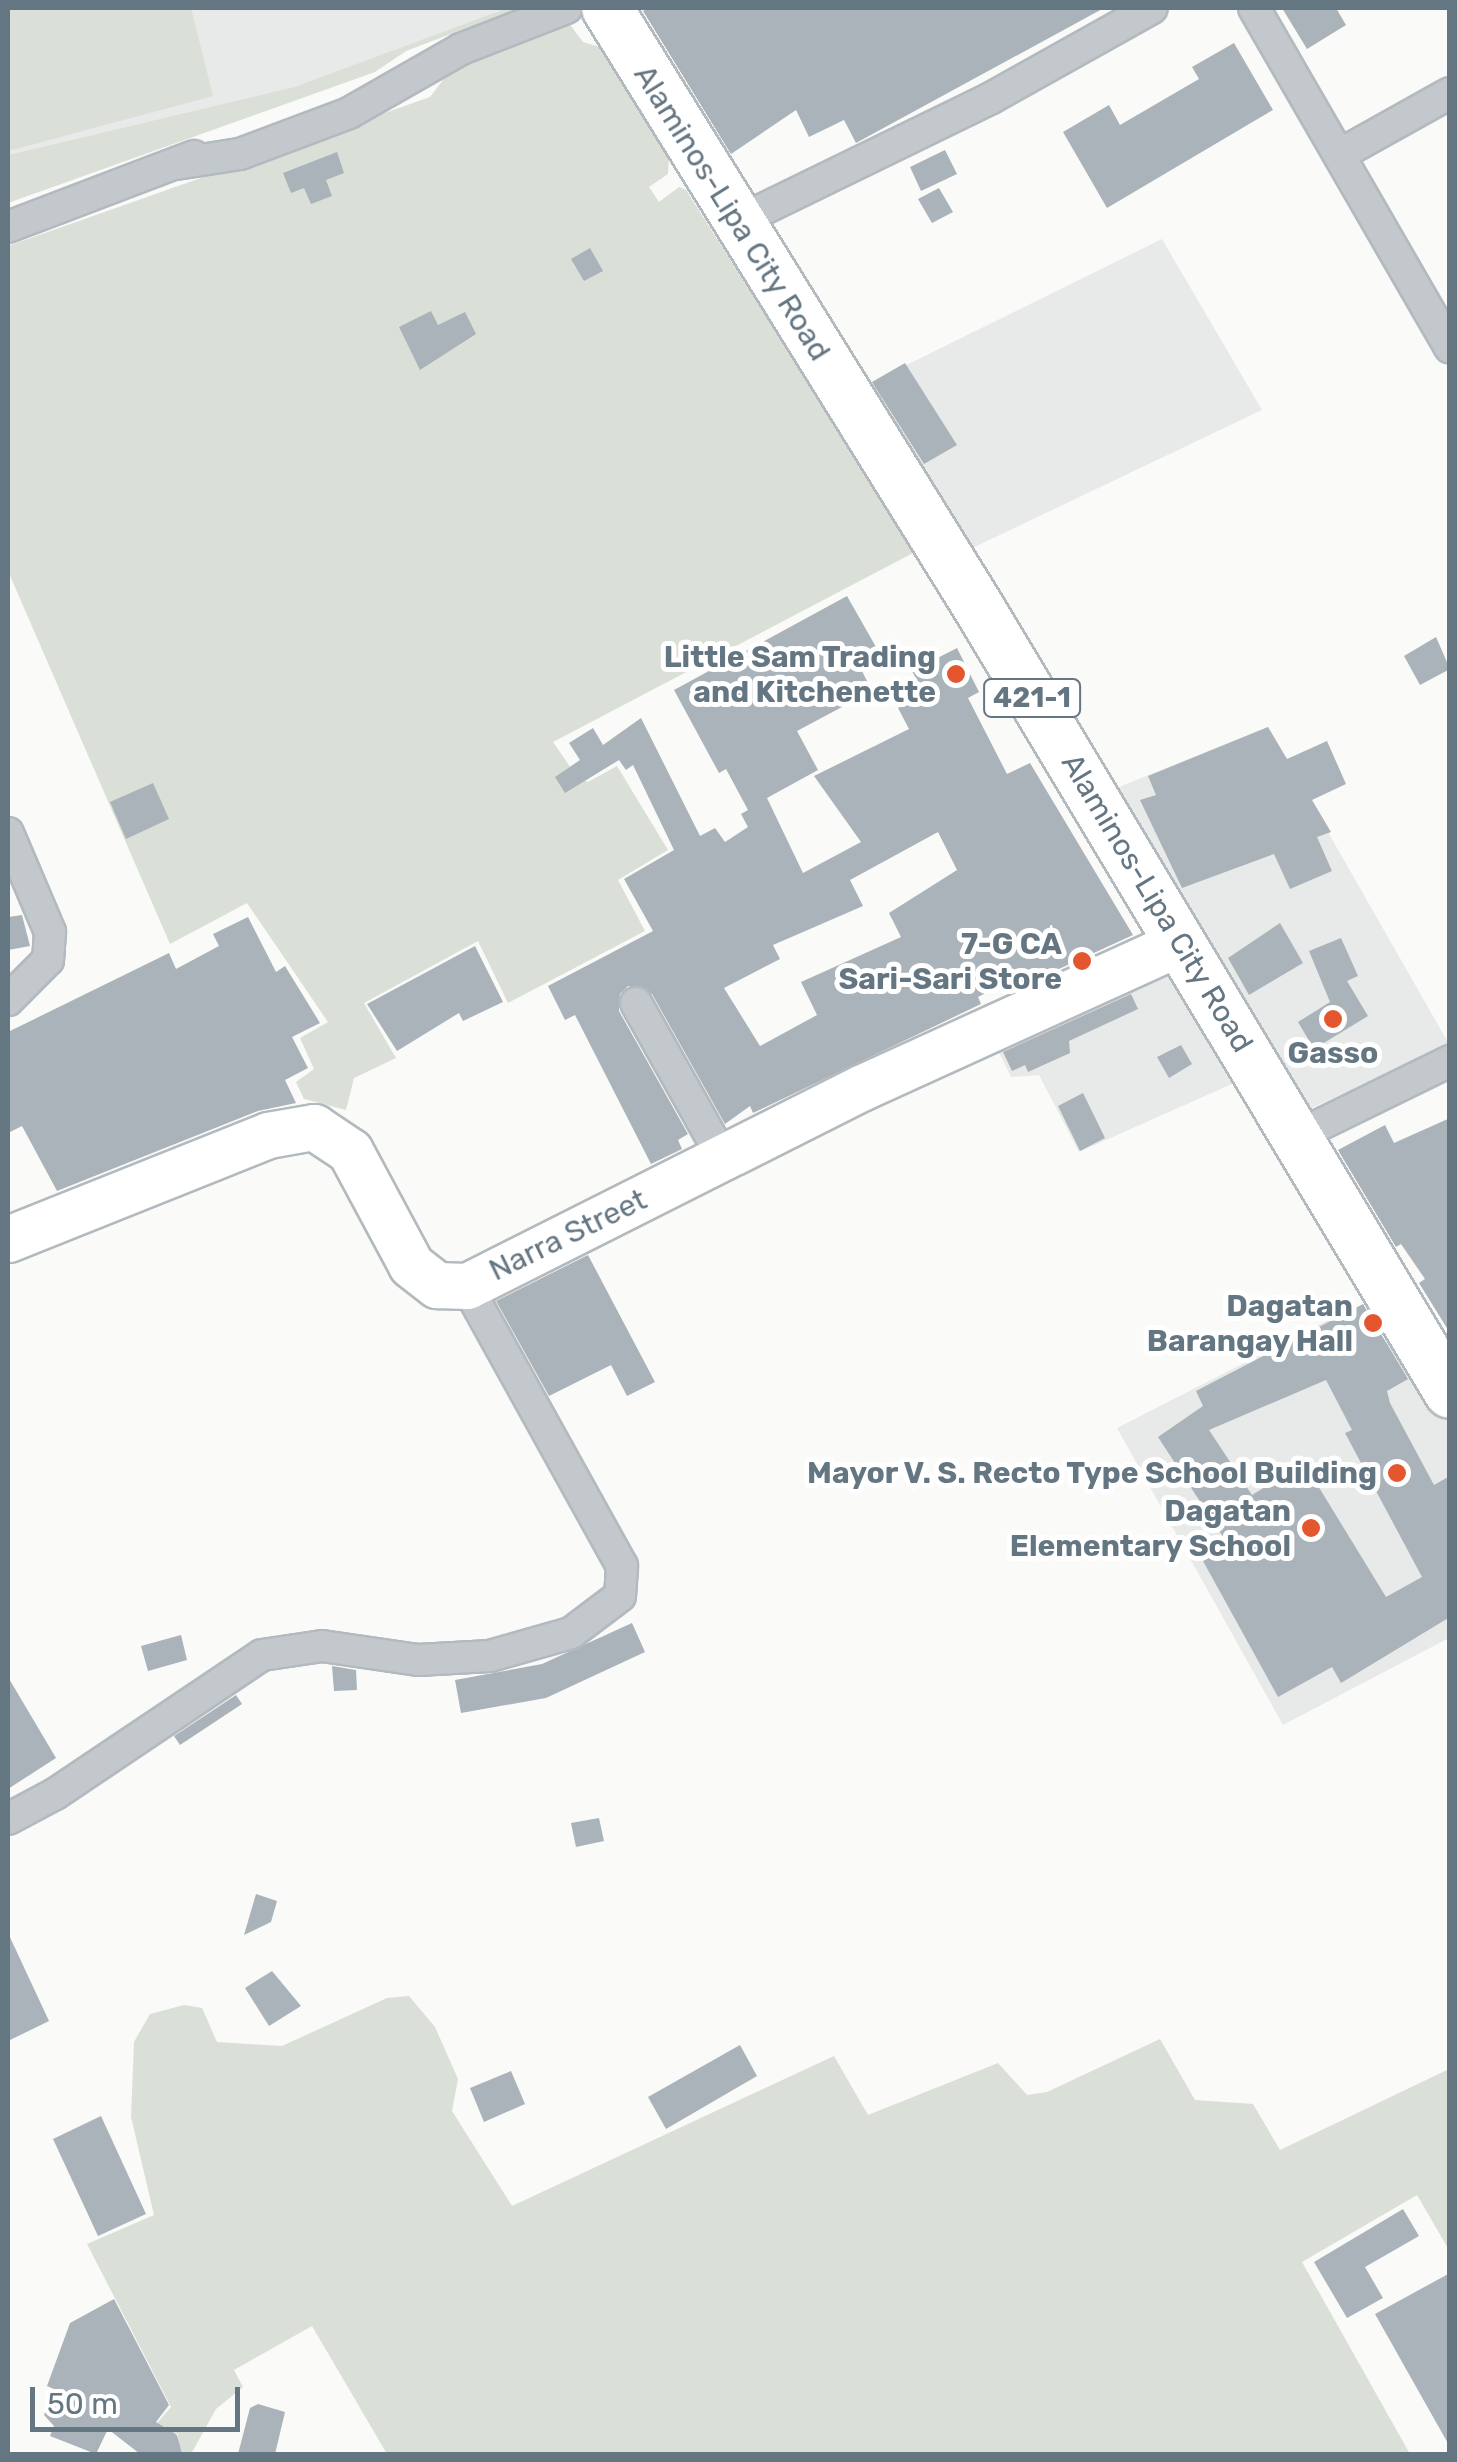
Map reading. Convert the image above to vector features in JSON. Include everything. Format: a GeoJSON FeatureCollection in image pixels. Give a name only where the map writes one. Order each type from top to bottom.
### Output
{"type":"FeatureCollection","features":[{"type":"Feature","properties":{"kind":"main road","name":"Alaminos-Lipa City Road"},"geometry":{"type":"LineString","coordinates":[[598,8],[979,608],[1450,1393]]}},
{"type":"Feature","properties":{"kind":"street"},"geometry":{"type":"LineString","coordinates":[[8,227],[341,98],[395,87],[462,49],[598,8]]}},
{"type":"Feature","properties":{"kind":"street"},"geometry":{"type":"LineString","coordinates":[[736,223],[991,98],[1152,8]]}},
{"type":"Feature","properties":{"kind":"street"},"geometry":{"type":"LineString","coordinates":[[1254,8],[1450,347]]}},
{"type":"Feature","properties":{"kind":"street"},"geometry":{"type":"LineString","coordinates":[[1339,155],[1450,93]]}},
{"type":"Feature","properties":{"kind":"street"},"geometry":{"type":"LineString","coordinates":[[8,834],[50,932],[48,960],[8,1000]]}},
{"type":"Feature","properties":{"kind":"street","name":"Narra Street"},"geometry":{"type":"LineString","coordinates":[[8,1239],[268,1135],[314,1126],[350,1152],[411,1264],[437,1285],[467,1286],[723,1158],[1179,943]]}},
{"type":"Feature","properties":{"kind":"street"},"geometry":{"type":"LineString","coordinates":[[636,1003],[723,1158]]}},
{"type":"Feature","properties":{"kind":"street"},"geometry":{"type":"LineString","coordinates":[[1299,1136],[1450,1061]]}},
{"type":"Feature","properties":{"kind":"street"},"geometry":{"type":"LineString","coordinates":[[8,1819],[55,1794],[262,1655],[322,1646],[418,1660],[490,1656],[571,1633],[620,1596],[622,1566],[467,1286]]}},
{"type":"Feature","properties":{"kind":"shaded area"},"geometry":{"type":"Polygon","coordinates":[[[8,8],[507,8],[294,87],[8,155],[8,8]]]}},
{"type":"Feature","properties":{"kind":"shaded area"},"geometry":{"type":"Polygon","coordinates":[[[8,8],[191,8],[213,96],[8,151],[8,8]]]}},
{"type":"Feature","properties":{"kind":"shaded area"},"geometry":{"type":"Polygon","coordinates":[[[507,8],[519,8],[406,51],[375,72],[8,203],[8,155],[294,87],[507,8]]]}},
{"type":"Feature","properties":{"kind":"shaded area"},"geometry":{"type":"Polygon","coordinates":[[[568,22],[583,42],[600,47],[669,158],[668,174],[649,187],[659,202],[679,187],[686,190],[915,552],[553,742],[578,778],[588,782],[617,766],[668,850],[618,880],[645,931],[508,1003],[478,941],[364,1003],[396,1058],[354,1078],[346,1110],[304,1099],[296,1082],[314,1069],[300,1038],[328,1022],[247,903],[170,944],[8,571],[8,246],[430,97],[453,67],[568,22]]]}},
{"type":"Feature","properties":{"kind":"shaded area"},"geometry":{"type":"Polygon","coordinates":[[[1162,239],[1262,410],[964,552],[868,384],[1162,239]]]}},
{"type":"Feature","properties":{"kind":"shaded area"},"geometry":{"type":"Polygon","coordinates":[[[1268,727],[1449,1044],[1312,1108],[1305,1107],[1109,791],[1268,727]]]}},
{"type":"Feature","properties":{"kind":"shaded area"},"geometry":{"type":"Polygon","coordinates":[[[1170,973],[1243,1079],[1079,1152],[1039,1075],[1011,1077],[996,1046],[1170,973]]]}},
{"type":"Feature","properties":{"kind":"shaded area","name":"Dagatan Elementary School"},"geometry":{"type":"Polygon","coordinates":[[[1348,1310],[1371,1351],[1396,1336],[1449,1419],[1449,1638],[1283,1725],[1117,1428],[1348,1310]]]}},
{"type":"Feature","properties":{"kind":"shaded area"},"geometry":{"type":"Polygon","coordinates":[[[409,1996],[435,2027],[458,2079],[452,2111],[512,2206],[834,2056],[868,2115],[998,2063],[1027,2095],[1047,2092],[1160,2039],[1195,2100],[1253,2104],[1280,2150],[1449,2069],[1449,2250],[1417,2195],[1302,2262],[1410,2454],[387,2454],[312,2326],[234,2370],[243,2387],[216,2409],[191,2454],[179,2454],[178,2434],[152,2429],[171,2407],[87,2244],[154,2215],[131,2117],[134,2042],[150,2014],[184,2005],[202,2008],[217,2042],[282,2046],[387,1998],[409,1996]]]}},
{"type":"Feature","properties":{"kind":"building"},"geometry":{"type":"Polygon","coordinates":[[[1104,8],[856,143],[844,120],[809,137],[796,110],[731,154],[643,11],[1104,8]]]}},
{"type":"Feature","properties":{"kind":"building"},"geometry":{"type":"Polygon","coordinates":[[[1282,8],[1336,8],[1346,25],[1307,49],[1282,8]]]}},
{"type":"Feature","properties":{"kind":"building"},"geometry":{"type":"Polygon","coordinates":[[[1234,43],[1273,110],[1107,208],[1063,132],[1109,105],[1120,125],[1199,79],[1192,67],[1234,43]]]}},
{"type":"Feature","properties":{"kind":"building"},"geometry":{"type":"Polygon","coordinates":[[[945,150],[957,174],[921,191],[910,167],[945,150]]]}},
{"type":"Feature","properties":{"kind":"building"},"geometry":{"type":"Polygon","coordinates":[[[337,152],[344,173],[326,180],[332,196],[311,204],[304,188],[291,193],[283,173],[337,152]]]}},
{"type":"Feature","properties":{"kind":"building"},"geometry":{"type":"Polygon","coordinates":[[[939,188],[953,212],[932,223],[918,199],[939,188]]]}},
{"type":"Feature","properties":{"kind":"building"},"geometry":{"type":"Polygon","coordinates":[[[590,248],[603,271],[584,281],[571,259],[590,248]]]}},
{"type":"Feature","properties":{"kind":"building"},"geometry":{"type":"Polygon","coordinates":[[[431,311],[438,325],[465,312],[476,334],[420,370],[399,327],[431,311]]]}},
{"type":"Feature","properties":{"kind":"building"},"geometry":{"type":"Polygon","coordinates":[[[905,363],[957,445],[924,464],[872,382],[905,363]]]}},
{"type":"Feature","properties":{"kind":"building"},"geometry":{"type":"Polygon","coordinates":[[[847,596],[880,654],[859,665],[872,691],[797,731],[818,770],[767,798],[803,873],[861,842],[814,776],[909,729],[898,708],[924,694],[912,671],[957,648],[979,692],[968,698],[1007,774],[1030,763],[1133,935],[1024,985],[1019,976],[978,997],[981,1004],[753,1113],[750,1106],[725,1124],[652,994],[628,986],[620,994],[619,1011],[688,1134],[678,1140],[682,1149],[651,1164],[575,1015],[565,1020],[548,986],[653,931],[624,879],[674,850],[633,765],[626,770],[619,760],[565,793],[555,777],[580,760],[569,743],[593,728],[603,745],[641,718],[700,836],[715,828],[725,842],[748,827],[741,814],[748,810],[726,769],[719,773],[674,690],[847,596]],[[938,832],[850,880],[863,906],[773,945],[780,959],[724,988],[760,1046],[817,1015],[801,982],[901,937],[889,913],[957,870],[938,832]]]}},
{"type":"Feature","properties":{"kind":"building"},"geometry":{"type":"Polygon","coordinates":[[[1436,637],[1450,669],[1420,685],[1404,656],[1436,637]]]}},
{"type":"Feature","properties":{"kind":"building"},"geometry":{"type":"Polygon","coordinates":[[[1268,727],[1287,759],[1327,741],[1346,784],[1312,800],[1331,832],[1317,837],[1332,871],[1290,889],[1274,854],[1182,888],[1140,800],[1156,795],[1148,776],[1268,727]]]}},
{"type":"Feature","properties":{"kind":"building"},"geometry":{"type":"Polygon","coordinates":[[[153,783],[169,819],[126,839],[110,802],[153,783]]]}},
{"type":"Feature","properties":{"kind":"building"},"geometry":{"type":"Polygon","coordinates":[[[22,915],[30,946],[8,950],[8,917],[22,915]]]}},
{"type":"Feature","properties":{"kind":"building"},"geometry":{"type":"Polygon","coordinates":[[[248,917],[276,972],[285,966],[320,1023],[292,1037],[308,1068],[285,1080],[296,1103],[258,1111],[57,1191],[22,1126],[8,1133],[8,1032],[169,953],[176,969],[219,946],[213,934],[248,917]]]}},
{"type":"Feature","properties":{"kind":"building"},"geometry":{"type":"Polygon","coordinates":[[[1280,923],[1303,963],[1249,995],[1228,958],[1280,923]]]}},
{"type":"Feature","properties":{"kind":"building"},"geometry":{"type":"Polygon","coordinates":[[[1341,938],[1358,976],[1347,981],[1368,1016],[1314,1049],[1298,1022],[1330,1002],[1309,951],[1341,938]]]}},
{"type":"Feature","properties":{"kind":"building"},"geometry":{"type":"Polygon","coordinates":[[[475,946],[503,1002],[463,1021],[459,1013],[397,1051],[367,1004],[475,946]]]}},
{"type":"Feature","properties":{"kind":"building"},"geometry":{"type":"Polygon","coordinates":[[[1131,994],[1138,1009],[1069,1041],[1070,1053],[1028,1072],[1025,1065],[1012,1071],[1003,1052],[1131,994]]]}},
{"type":"Feature","properties":{"kind":"building"},"geometry":{"type":"Polygon","coordinates":[[[1181,1045],[1192,1064],[1169,1078],[1157,1057],[1181,1045]]]}},
{"type":"Feature","properties":{"kind":"building"},"geometry":{"type":"Polygon","coordinates":[[[1083,1093],[1105,1138],[1080,1151],[1058,1106],[1083,1093]]]}},
{"type":"Feature","properties":{"kind":"building"},"geometry":{"type":"Polygon","coordinates":[[[1450,1118],[1450,1333],[1419,1283],[1425,1279],[1401,1244],[1396,1247],[1338,1150],[1385,1125],[1394,1143],[1450,1118]]]}},
{"type":"Feature","properties":{"kind":"building"},"geometry":{"type":"Polygon","coordinates":[[[588,1255],[655,1382],[627,1396],[611,1365],[549,1396],[496,1301],[588,1255]]]}},
{"type":"Feature","properties":{"kind":"building","name":"Dagatan Elementary School"},"geometry":{"type":"Polygon","coordinates":[[[1363,1304],[1408,1379],[1387,1391],[1390,1403],[1434,1485],[1450,1476],[1450,1617],[1341,1683],[1332,1667],[1278,1697],[1203,1561],[1229,1546],[1158,1437],[1203,1406],[1196,1391],[1363,1304]],[[1326,1380],[1209,1430],[1252,1495],[1304,1463],[1386,1597],[1422,1577],[1345,1433],[1352,1430],[1326,1380]]]}},
{"type":"Feature","properties":{"kind":"building"},"geometry":{"type":"Polygon","coordinates":[[[632,1623],[645,1652],[546,1698],[461,1713],[455,1680],[542,1664],[632,1623]]]}},
{"type":"Feature","properties":{"kind":"building"},"geometry":{"type":"Polygon","coordinates":[[[181,1635],[187,1660],[148,1671],[141,1646],[181,1635]]]}},
{"type":"Feature","properties":{"kind":"building"},"geometry":{"type":"Polygon","coordinates":[[[332,1666],[356,1670],[357,1690],[334,1691],[332,1666]]]}},
{"type":"Feature","properties":{"kind":"building"},"geometry":{"type":"Polygon","coordinates":[[[8,1677],[56,1758],[8,1789],[8,1677]]]}},
{"type":"Feature","properties":{"kind":"building"},"geometry":{"type":"Polygon","coordinates":[[[236,1695],[242,1704],[180,1745],[174,1736],[236,1695]]]}},
{"type":"Feature","properties":{"kind":"building"},"geometry":{"type":"Polygon","coordinates":[[[599,1818],[604,1841],[576,1847],[571,1823],[599,1818]]]}},
{"type":"Feature","properties":{"kind":"building"},"geometry":{"type":"Polygon","coordinates":[[[256,1894],[277,1901],[271,1922],[244,1935],[256,1894]]]}},
{"type":"Feature","properties":{"kind":"building"},"geometry":{"type":"Polygon","coordinates":[[[8,1933],[49,2021],[8,2041],[8,1933]]]}},
{"type":"Feature","properties":{"kind":"building"},"geometry":{"type":"Polygon","coordinates":[[[272,1971],[301,2006],[269,2026],[245,1988],[272,1971]]]}},
{"type":"Feature","properties":{"kind":"building"},"geometry":{"type":"Polygon","coordinates":[[[740,2045],[757,2076],[666,2129],[648,2097],[740,2045]]]}},
{"type":"Feature","properties":{"kind":"building"},"geometry":{"type":"Polygon","coordinates":[[[511,2071],[525,2104],[484,2122],[470,2088],[511,2071]]]}},
{"type":"Feature","properties":{"kind":"building"},"geometry":{"type":"Polygon","coordinates":[[[101,2116],[146,2214],[98,2236],[53,2139],[101,2116]]]}},
{"type":"Feature","properties":{"kind":"building"},"geometry":{"type":"Polygon","coordinates":[[[1403,2209],[1419,2236],[1365,2267],[1383,2298],[1347,2318],[1314,2262],[1403,2209]]]}},
{"type":"Feature","properties":{"kind":"building"},"geometry":{"type":"Polygon","coordinates":[[[1450,2273],[1450,2447],[1375,2314],[1450,2273]]]}},
{"type":"Feature","properties":{"kind":"building"},"geometry":{"type":"Polygon","coordinates":[[[114,2299],[169,2405],[156,2422],[177,2435],[182,2454],[140,2454],[108,2429],[96,2454],[50,2436],[54,2426],[44,2415],[56,2390],[47,2386],[70,2323],[114,2299]]]}},
{"type":"Feature","properties":{"kind":"building"},"geometry":{"type":"Polygon","coordinates":[[[258,2404],[285,2412],[275,2454],[238,2454],[250,2408],[258,2404]]]}},
{"type":"Feature","properties":{"kind":"place","name":"Little Sam Trading and Kitchenette"},"geometry":{"type":"Point","coordinates":[956,674]}},
{"type":"Feature","properties":{"kind":"place","name":"7-G CA Sari-Sari Store"},"geometry":{"type":"Point","coordinates":[1082,961]}},
{"type":"Feature","properties":{"kind":"place","name":"Gasso"},"geometry":{"type":"Point","coordinates":[1333,1019]}},
{"type":"Feature","properties":{"kind":"place","name":"Dagatan Barangay Hall"},"geometry":{"type":"Point","coordinates":[1373,1323]}},
{"type":"Feature","properties":{"kind":"place","name":"Mayor V. S. Recto Type School Building"},"geometry":{"type":"Point","coordinates":[1397,1473]}},
{"type":"Feature","properties":{"kind":"place","name":"Dagatan Elementary School"},"geometry":{"type":"Point","coordinates":[1311,1528]}}]}
